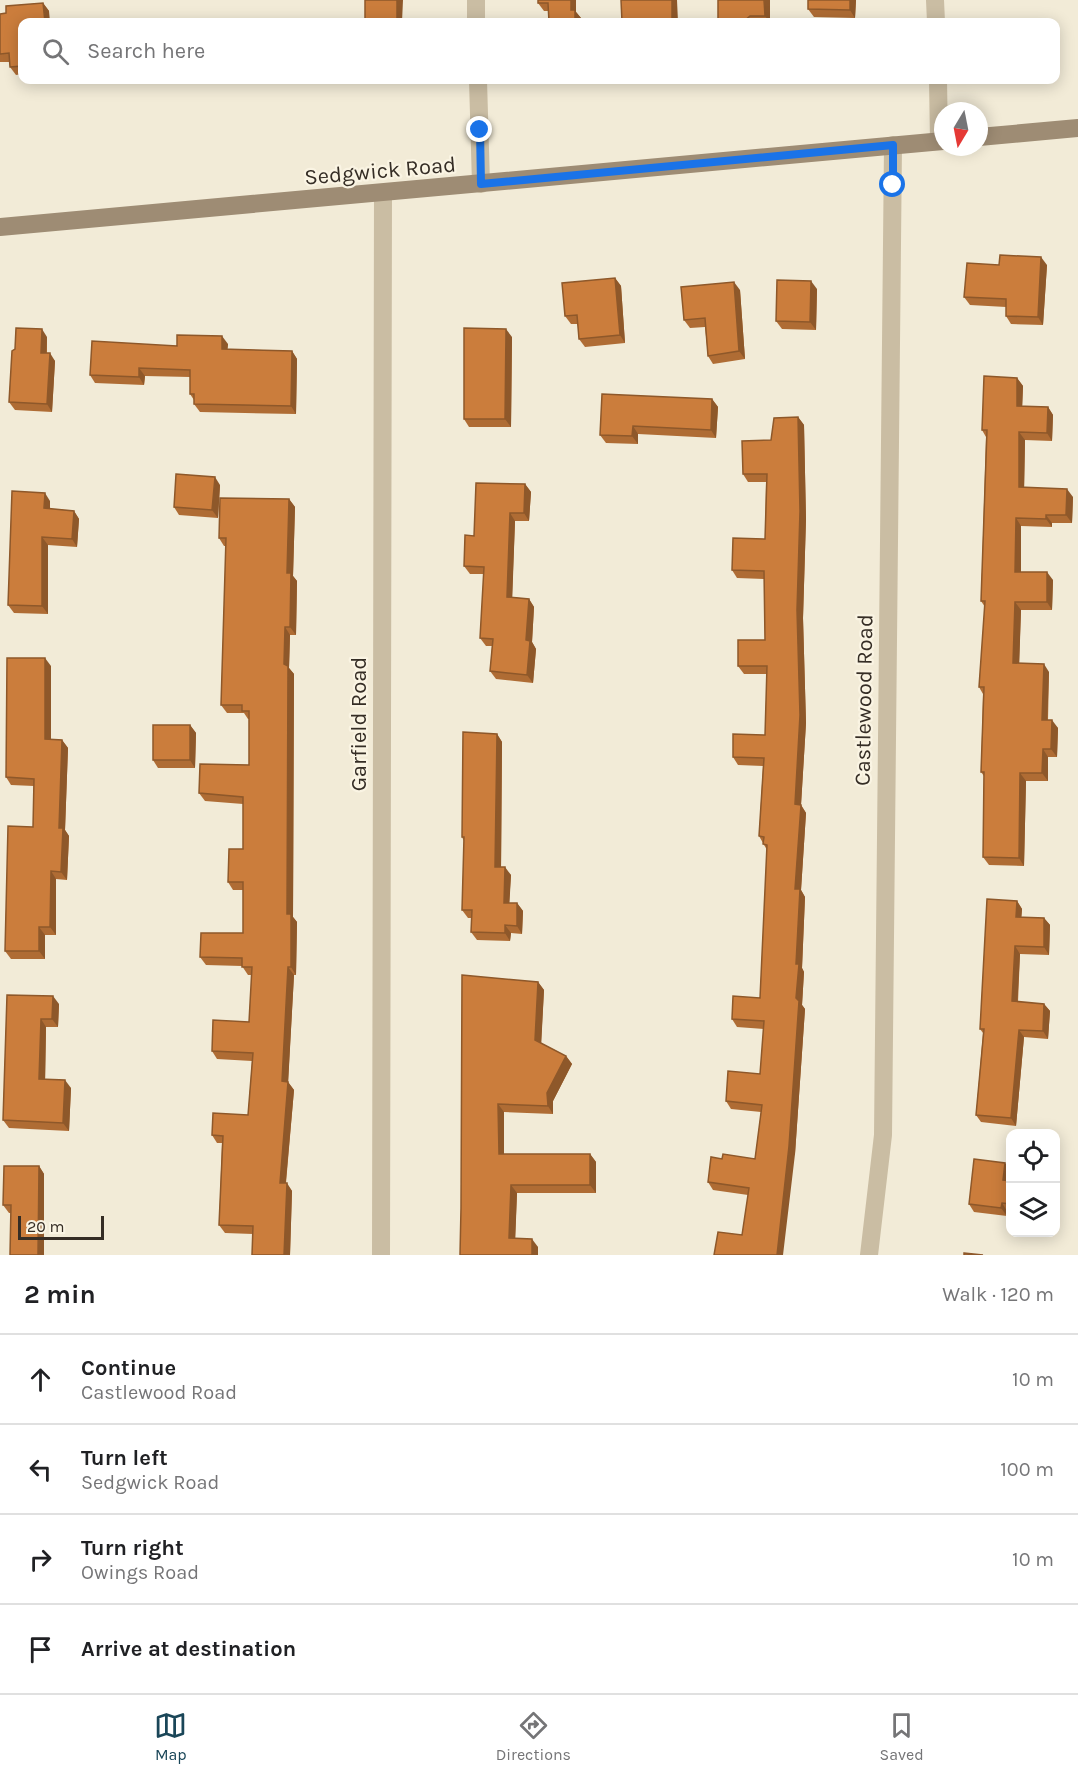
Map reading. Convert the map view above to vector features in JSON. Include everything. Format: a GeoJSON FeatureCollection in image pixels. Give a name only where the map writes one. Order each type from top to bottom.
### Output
{"type":"FeatureCollection","features":[{"type":"Feature","properties":{"kind":"main road"},"geometry":{"type":"LineString","coordinates":[[988,136],[1078,128]]}},
{"type":"Feature","properties":{"kind":"main road","name":"Sedgwick Road"},"geometry":{"type":"LineString","coordinates":[[0,227],[383,194],[934,142]]}},
{"type":"Feature","properties":{"kind":"street"},"geometry":{"type":"LineString","coordinates":[[476,0],[477,18]]}},
{"type":"Feature","properties":{"kind":"street"},"geometry":{"type":"LineString","coordinates":[[935,0],[936,18]]}},
{"type":"Feature","properties":{"kind":"street"},"geometry":{"type":"LineString","coordinates":[[478,84],[481,184]]}},
{"type":"Feature","properties":{"kind":"street"},"geometry":{"type":"LineString","coordinates":[[938,84],[939,102]]}},
{"type":"Feature","properties":{"kind":"street","name":"Castlewood Road"},"geometry":{"type":"LineString","coordinates":[[869,1255],[883,1135],[893,145]]}},
{"type":"Feature","properties":{"kind":"street","name":"Garfield Road"},"geometry":{"type":"LineString","coordinates":[[381,1255],[383,194]]}},
{"type":"Feature","properties":{"kind":"building"},"geometry":{"type":"Polygon","coordinates":[[[365,0],[397,0],[397,18],[365,18],[365,0]]]}},
{"type":"Feature","properties":{"kind":"building"},"geometry":{"type":"Polygon","coordinates":[[[538,0],[571,0],[571,10],[575,10],[575,18],[549,18],[548,3],[538,3],[538,0]]]}},
{"type":"Feature","properties":{"kind":"building"},"geometry":{"type":"Polygon","coordinates":[[[621,0],[672,0],[672,18],[622,18],[621,0]]]}},
{"type":"Feature","properties":{"kind":"building"},"geometry":{"type":"Polygon","coordinates":[[[718,0],[764,0],[765,16],[718,18],[718,0]]]}},
{"type":"Feature","properties":{"kind":"building"},"geometry":{"type":"Polygon","coordinates":[[[808,0],[850,0],[850,10],[808,9],[808,0]]]}},
{"type":"Feature","properties":{"kind":"building"},"geometry":{"type":"Polygon","coordinates":[[[43,3],[45,18],[18,18],[18,66],[10,67],[9,53],[0,54],[0,14],[6,13],[6,6],[43,3]]]}},
{"type":"Feature","properties":{"kind":"building"},"geometry":{"type":"Polygon","coordinates":[[[1000,255],[1041,257],[1038,317],[1006,316],[1006,299],[964,297],[967,263],[999,265],[1000,255]]]}},
{"type":"Feature","properties":{"kind":"building"},"geometry":{"type":"Polygon","coordinates":[[[615,278],[620,335],[579,339],[577,315],[565,316],[562,283],[615,278]]]}},
{"type":"Feature","properties":{"kind":"building"},"geometry":{"type":"Polygon","coordinates":[[[777,280],[811,281],[810,322],[776,321],[777,280]]]}},
{"type":"Feature","properties":{"kind":"building"},"geometry":{"type":"Polygon","coordinates":[[[734,282],[739,351],[708,356],[705,318],[684,320],[681,287],[734,282]]]}},
{"type":"Feature","properties":{"kind":"building"},"geometry":{"type":"Polygon","coordinates":[[[16,328],[42,329],[41,353],[50,353],[47,404],[9,402],[12,351],[15,349],[16,328]]]}},
{"type":"Feature","properties":{"kind":"building"},"geometry":{"type":"Polygon","coordinates":[[[464,328],[506,329],[505,419],[464,419],[464,328]]]}},
{"type":"Feature","properties":{"kind":"building"},"geometry":{"type":"Polygon","coordinates":[[[177,335],[222,336],[222,349],[292,351],[291,406],[194,404],[194,394],[190,394],[190,370],[139,368],[139,377],[90,375],[92,341],[177,346],[177,335]]]}},
{"type":"Feature","properties":{"kind":"building"},"geometry":{"type":"Polygon","coordinates":[[[984,376],[1017,378],[1017,406],[1048,407],[1047,433],[1019,432],[1019,487],[1067,489],[1066,515],[1046,515],[1046,519],[1016,518],[1015,572],[1047,572],[1047,602],[1015,602],[1013,663],[1044,664],[1042,720],[1052,720],[1051,749],[1043,749],[1042,773],[1020,773],[1019,858],[983,857],[984,772],[981,772],[984,687],[979,687],[985,601],[981,601],[987,430],[982,430],[984,376]]]}},
{"type":"Feature","properties":{"kind":"building"},"geometry":{"type":"Polygon","coordinates":[[[602,394],[712,399],[711,430],[633,426],[632,436],[600,435],[602,394]]]}},
{"type":"Feature","properties":{"kind":"building"},"geometry":{"type":"Polygon","coordinates":[[[798,417],[800,511],[797,610],[800,715],[795,804],[801,805],[795,889],[800,889],[796,964],[799,964],[796,998],[799,1001],[789,1146],[777,1255],[714,1255],[718,1232],[742,1235],[749,1188],[708,1182],[711,1157],[722,1159],[723,1154],[755,1159],[762,1105],[726,1101],[728,1071],[760,1074],[764,1021],[732,1019],[733,996],[760,998],[767,845],[763,844],[764,837],[759,836],[764,758],[733,757],[733,734],[765,735],[767,666],[738,666],[738,640],[765,640],[764,571],[732,570],[733,538],[765,539],[767,474],[743,474],[742,441],[771,440],[774,418],[798,417]]]}},
{"type":"Feature","properties":{"kind":"building"},"geometry":{"type":"Polygon","coordinates":[[[176,474],[215,477],[212,510],[174,507],[176,474]]]}},
{"type":"Feature","properties":{"kind":"building"},"geometry":{"type":"Polygon","coordinates":[[[476,483],[525,484],[524,513],[510,513],[507,597],[529,599],[526,640],[530,641],[527,675],[490,671],[493,639],[480,638],[484,567],[464,566],[465,535],[474,536],[476,483]]]}},
{"type":"Feature","properties":{"kind":"building"},"geometry":{"type":"Polygon","coordinates":[[[12,491],[45,493],[44,508],[74,511],[72,539],[42,537],[42,606],[8,605],[12,491]]]}},
{"type":"Feature","properties":{"kind":"building"},"geometry":{"type":"Polygon","coordinates":[[[220,498],[289,499],[287,573],[291,573],[290,627],[285,627],[284,664],[288,666],[287,914],[291,914],[291,967],[288,967],[282,1081],[288,1082],[280,1183],[287,1183],[284,1255],[252,1255],[253,1226],[219,1225],[223,1136],[212,1135],[213,1113],[248,1115],[253,1053],[212,1051],[213,1020],[249,1022],[252,967],[242,967],[242,958],[200,957],[201,933],[243,933],[243,882],[228,882],[229,849],[243,849],[243,797],[199,793],[200,764],[249,765],[249,711],[242,711],[242,705],[221,705],[226,538],[219,538],[220,498]]]}},
{"type":"Feature","properties":{"kind":"building"},"geometry":{"type":"Polygon","coordinates":[[[7,658],[45,658],[45,739],[62,740],[59,828],[63,828],[61,872],[51,871],[50,927],[39,927],[39,951],[5,951],[8,826],[33,827],[34,779],[6,777],[7,658]]]}},
{"type":"Feature","properties":{"kind":"building"},"geometry":{"type":"Polygon","coordinates":[[[153,725],[190,725],[190,760],[153,760],[153,725]]]}},
{"type":"Feature","properties":{"kind":"building"},"geometry":{"type":"Polygon","coordinates":[[[463,732],[497,734],[495,867],[505,867],[504,903],[517,903],[517,926],[505,925],[505,933],[471,932],[472,910],[462,910],[463,732]]]}},
{"type":"Feature","properties":{"kind":"building"},"geometry":{"type":"Polygon","coordinates":[[[987,899],[1017,901],[1016,917],[1044,918],[1044,947],[1015,946],[1012,1001],[1044,1004],[1043,1031],[1019,1030],[1011,1118],[976,1115],[984,1029],[980,1029],[987,899]]]}},
{"type":"Feature","properties":{"kind":"building"},"geometry":{"type":"Polygon","coordinates":[[[462,975],[538,982],[535,1040],[566,1056],[547,1093],[548,1106],[498,1104],[499,1154],[590,1154],[590,1185],[511,1185],[509,1238],[532,1239],[532,1255],[460,1255],[462,975]]]}},
{"type":"Feature","properties":{"kind":"building"},"geometry":{"type":"Polygon","coordinates":[[[7,995],[53,996],[52,1019],[41,1019],[39,1079],[65,1080],[63,1123],[3,1120],[7,995]]]}},
{"type":"Feature","properties":{"kind":"building"},"geometry":{"type":"Polygon","coordinates":[[[974,1159],[1005,1163],[1003,1180],[1006,1180],[1006,1203],[1002,1203],[1001,1208],[969,1204],[974,1159]]]}},
{"type":"Feature","properties":{"kind":"building"},"geometry":{"type":"Polygon","coordinates":[[[4,1166],[39,1166],[38,1255],[10,1255],[11,1205],[3,1205],[4,1166]]]}},
{"type":"Feature","properties":{"kind":"route"},"geometry":{"type":"LineString","coordinates":[[480,130],[481,184],[893,145],[893,185]]}}]}
